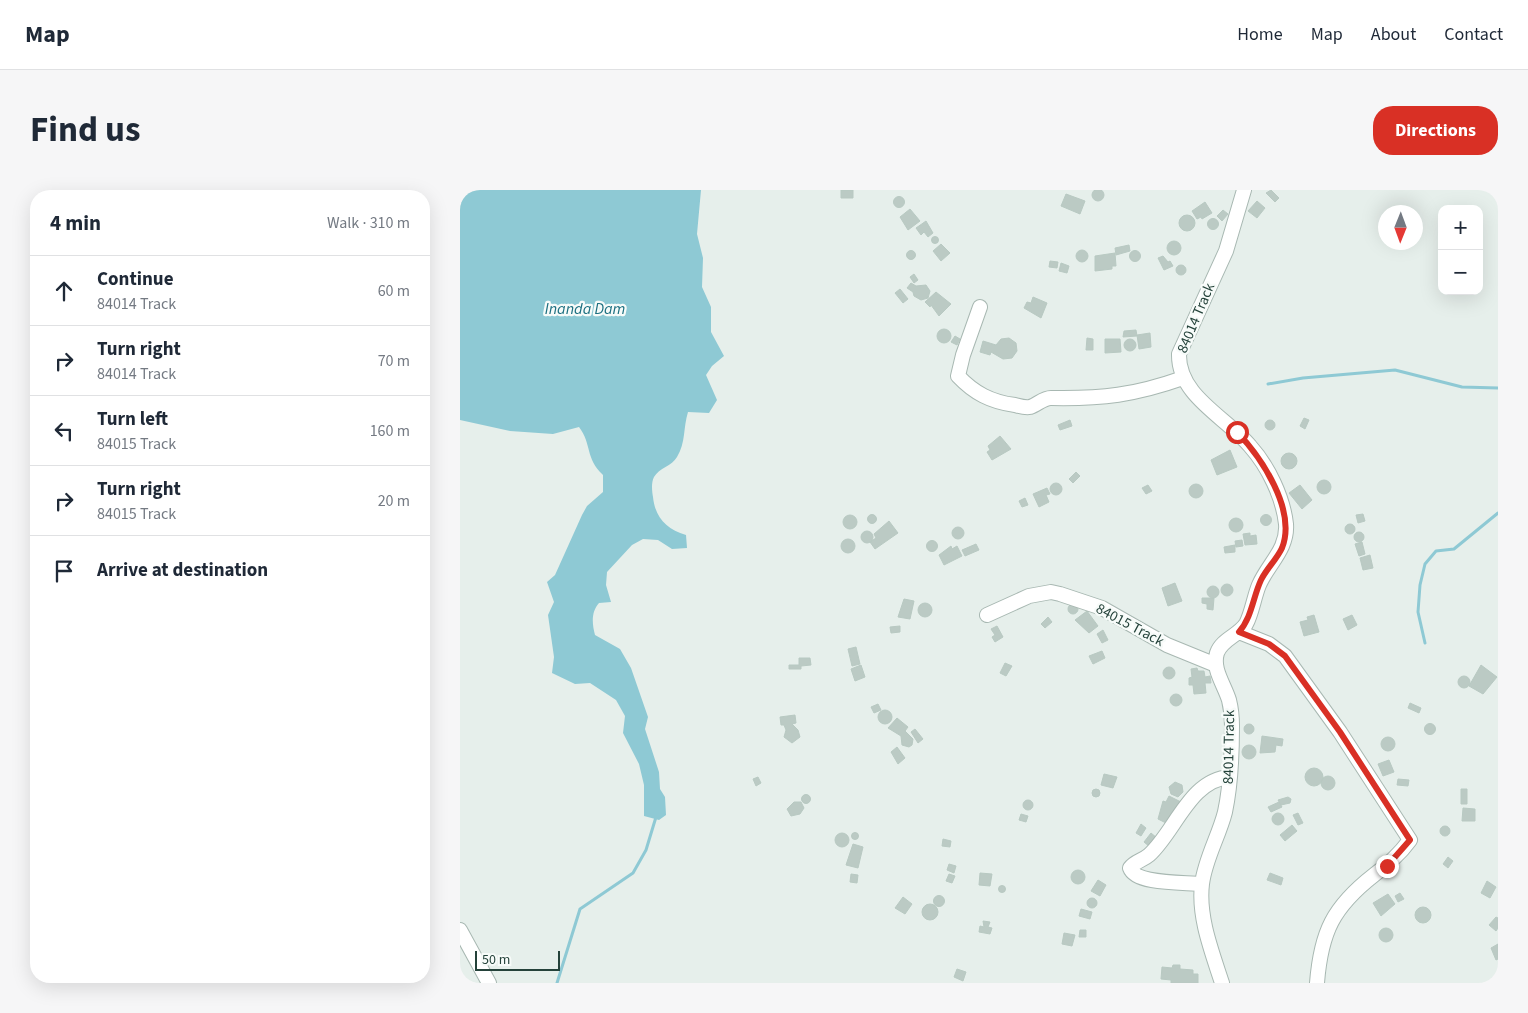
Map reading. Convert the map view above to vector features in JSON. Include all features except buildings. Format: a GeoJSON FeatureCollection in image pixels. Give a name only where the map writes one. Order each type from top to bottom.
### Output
{"type":"FeatureCollection","features":[{"type":"Feature","properties":{"kind":"street","name":"84014 Track"},"geometry":{"type":"LineString","coordinates":[[1183,378],[1179,354],[1226,251],[1244,190]]}},
{"type":"Feature","properties":{"kind":"street"},"geometry":{"type":"LineString","coordinates":[[980,307],[963,355],[958,376],[969,387],[994,402],[1028,408],[1048,398],[1072,400],[1107,397],[1146,391],[1183,378],[1191,390],[1251,446],[1270,476],[1286,524],[1282,548],[1262,577],[1246,624],[1239,632],[1221,645],[1216,656],[1216,665]]}},
{"type":"Feature","properties":{"kind":"street","name":"84015 Track"},"geometry":{"type":"LineString","coordinates":[[987,615],[1030,596],[1051,592],[1108,611],[1167,645],[1216,665]]}},
{"type":"Feature","properties":{"kind":"street"},"geometry":{"type":"LineString","coordinates":[[1239,632],[1269,644],[1285,656],[1340,732],[1410,840],[1395,858],[1358,888],[1327,928],[1322,943],[1317,983]]}},
{"type":"Feature","properties":{"kind":"street","name":"84014 Track"},"geometry":{"type":"LineString","coordinates":[[1216,665],[1231,710],[1230,777],[1224,813],[1202,884],[1205,924],[1222,983]]}},
{"type":"Feature","properties":{"kind":"street"},"geometry":{"type":"LineString","coordinates":[[1202,884],[1147,880],[1137,877],[1130,868],[1134,862],[1149,855],[1199,792],[1214,781],[1230,777]]}},
{"type":"Feature","properties":{"kind":"street"},"geometry":{"type":"LineString","coordinates":[[460,930],[489,983]]}},
{"type":"Feature","properties":{"kind":"water","name":"Inanda Dam"},"geometry":{"type":"Polygon","coordinates":[[[460,190],[701,190],[697,234],[703,258],[702,287],[711,307],[711,332],[724,356],[712,366],[706,375],[717,400],[709,413],[688,412],[680,451],[672,463],[656,474],[652,484],[656,511],[667,526],[686,535],[687,548],[672,549],[658,540],[643,539],[632,545],[607,572],[606,585],[611,602],[599,603],[593,618],[595,635],[620,649],[631,668],[648,717],[645,729],[659,772],[660,789],[665,797],[666,815],[659,820],[644,816],[644,785],[639,764],[623,733],[625,716],[616,700],[590,683],[575,684],[552,673],[554,657],[548,615],[554,602],[547,582],[555,575],[587,506],[603,492],[603,475],[593,463],[586,439],[579,427],[553,434],[510,431],[460,420],[460,190]]]}},
{"type":"Feature","properties":{"kind":"waterway"},"geometry":{"type":"LineString","coordinates":[[1268,384],[1303,378],[1395,370],[1462,387],[1498,388]]}},
{"type":"Feature","properties":{"kind":"waterway"},"geometry":{"type":"LineString","coordinates":[[1425,643],[1418,612],[1420,585],[1425,564],[1436,551],[1454,549],[1498,513]]}},
{"type":"Feature","properties":{"kind":"waterway"},"geometry":{"type":"LineString","coordinates":[[557,983],[580,909],[633,873],[646,850],[656,817]]}},
{"type":"Feature","properties":{"kind":"route"},"geometry":{"type":"LineString","coordinates":[[1237,432],[1251,446],[1270,476],[1286,524],[1282,548],[1262,577],[1246,624],[1239,632],[1269,644],[1285,656],[1391,807],[1410,840],[1387,866]]}}]}
